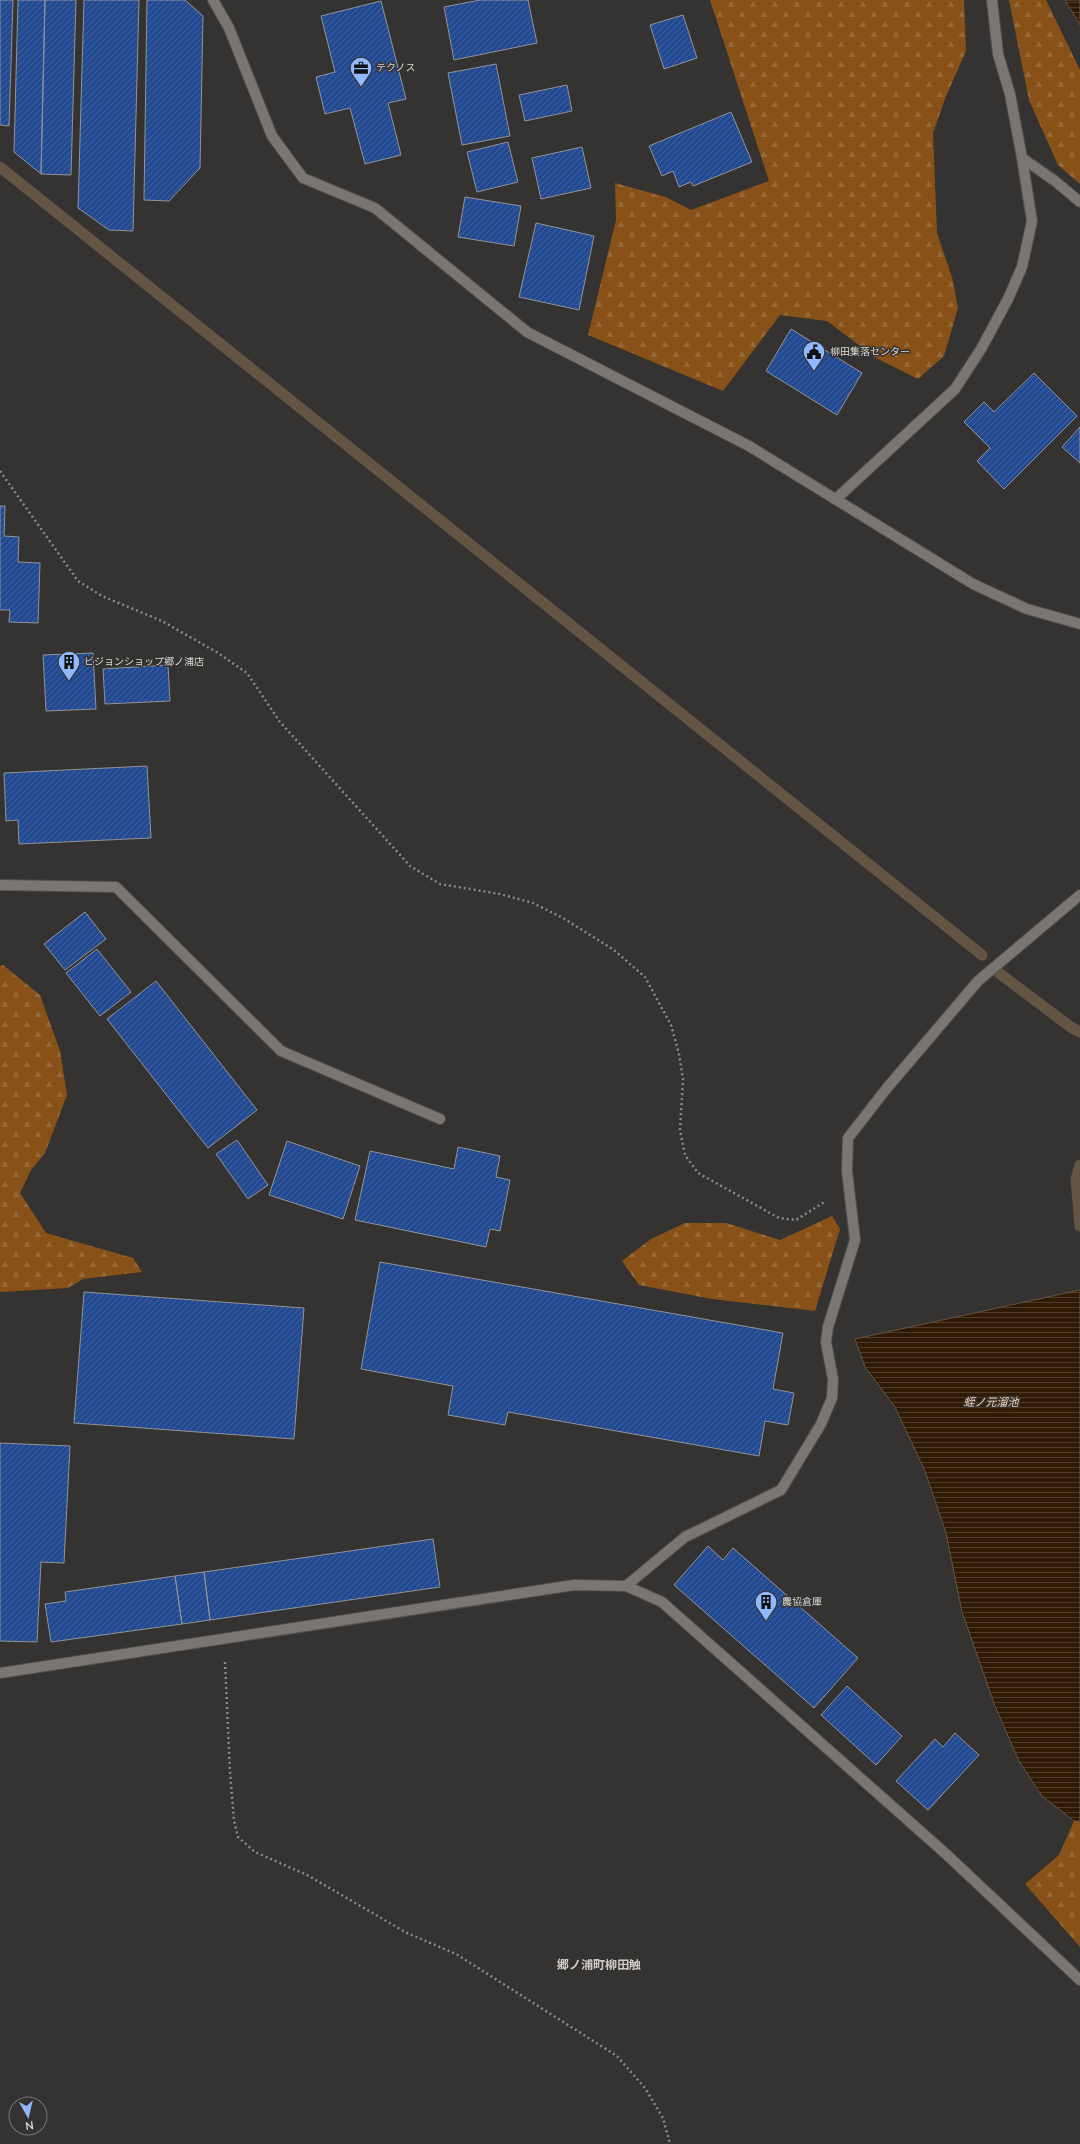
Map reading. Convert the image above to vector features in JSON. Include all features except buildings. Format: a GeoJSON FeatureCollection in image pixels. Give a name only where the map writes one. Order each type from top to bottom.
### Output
{"type":"FeatureCollection","features":[{"type":"Feature","properties":{"kind":"street"},"geometry":{"type":"LineString","coordinates":[[213,0],[230,28],[272,136],[303,178],[375,208],[527,332],[749,446],[973,584],[1028,609],[1080,624]]}},
{"type":"Feature","properties":{"kind":"street"},"geometry":{"type":"LineString","coordinates":[[836,500],[955,389],[981,349],[1008,299],[1022,267],[1032,221],[1010,94],[998,54],[992,0]]}},
{"type":"Feature","properties":{"kind":"street"},"geometry":{"type":"LineString","coordinates":[[1022,158],[1055,181],[1080,202]]}},
{"type":"Feature","properties":{"kind":"street"},"geometry":{"type":"LineString","coordinates":[[0,885],[116,887],[281,1051],[440,1119]]}},
{"type":"Feature","properties":{"kind":"street"},"geometry":{"type":"LineString","coordinates":[[626,1586],[685,1537],[781,1490],[821,1424],[832,1398],[833,1380],[826,1342],[828,1327],[855,1240],[847,1171],[848,1138],[887,1088],[978,981],[1080,895]]}},
{"type":"Feature","properties":{"kind":"street"},"geometry":{"type":"LineString","coordinates":[[0,1673],[574,1585],[626,1586],[662,1602],[946,1854],[1080,1980]]}},
{"type":"Feature","properties":{"kind":"path"},"geometry":{"type":"LineString","coordinates":[[0,471],[78,581],[102,596],[162,621],[218,653],[247,673],[280,722],[410,866],[440,884],[500,894],[533,903],[563,918],[614,950],[645,977],[671,1025],[679,1054],[683,1079],[680,1130],[685,1155],[698,1173],[779,1218],[796,1220],[825,1202],[847,1171]]}},
{"type":"Feature","properties":{"kind":"path"},"geometry":{"type":"LineString","coordinates":[[224,1639],[230,1772],[234,1820],[238,1837],[255,1852],[307,1875],[407,1933],[456,1954],[617,2056],[645,2088],[660,2112],[670,2144]]}},
{"type":"Feature","properties":{"kind":"green space"},"geometry":{"type":"Polygon","coordinates":[[[710,0],[964,0],[966,51],[946,96],[933,133],[937,233],[952,277],[958,308],[944,356],[918,379],[876,358],[827,321],[780,315],[723,391],[588,335],[616,220],[615,183],[666,197],[691,210],[769,181],[710,0]]]}},
{"type":"Feature","properties":{"kind":"green space"},"geometry":{"type":"Polygon","coordinates":[[[1009,0],[1046,0],[1080,70],[1080,184],[1058,165],[1029,100],[1009,0]]]}},
{"type":"Feature","properties":{"kind":"green space"},"geometry":{"type":"Polygon","coordinates":[[[3,965],[40,995],[60,1051],[67,1095],[45,1153],[31,1170],[20,1193],[46,1233],[133,1258],[142,1272],[83,1279],[68,1288],[0,1292],[0,966],[3,965]]]}},
{"type":"Feature","properties":{"kind":"green space"},"geometry":{"type":"Polygon","coordinates":[[[832,1216],[840,1229],[815,1311],[712,1299],[639,1285],[622,1261],[651,1239],[685,1223],[726,1223],[780,1240],[832,1216]]]}},
{"type":"Feature","properties":{"kind":"green space"},"geometry":{"type":"Polygon","coordinates":[[[1074,1821],[1080,1821],[1080,1947],[1025,1884],[1059,1855],[1074,1821]]]}},
{"type":"Feature","properties":{"kind":"water"},"geometry":{"type":"Polygon","coordinates":[[[1065,0],[1080,0],[1080,25],[1065,0]]]}},
{"type":"Feature","properties":{"kind":"water","name":"蛭ノ元溜池"},"geometry":{"type":"Polygon","coordinates":[[[1080,1290],[1080,1821],[1074,1821],[1042,1796],[1019,1761],[995,1706],[962,1612],[946,1533],[925,1471],[895,1407],[865,1367],[855,1339],[1080,1290]]]}},
{"type":"Feature","properties":{"kind":"waterway"},"geometry":{"type":"LineString","coordinates":[[0,167],[982,955]]}},
{"type":"Feature","properties":{"kind":"waterway"},"geometry":{"type":"LineString","coordinates":[[999,973],[1072,1028],[1080,1032]]}},
{"type":"Feature","properties":{"kind":"waterway"},"geometry":{"type":"LineString","coordinates":[[1080,1165],[1076,1179],[1080,1226]]}},
{"type":"Feature","properties":{"kind":"place","name":"テクノス"},"geometry":{"type":"Point","coordinates":[361,88]}},
{"type":"Feature","properties":{"kind":"place","name":"柳田集落センター"},"geometry":{"type":"Point","coordinates":[814,372]}},
{"type":"Feature","properties":{"kind":"place","name":"ビジョンショップ郷ノ浦店"},"geometry":{"type":"Point","coordinates":[69,682]}},
{"type":"Feature","properties":{"kind":"place","name":"農協倉庫"},"geometry":{"type":"Point","coordinates":[766,1622]}},
{"type":"Feature","properties":{"kind":"district","name":"郷ノ浦町柳田触"},"geometry":{"type":"Point","coordinates":[599,1965]}}]}
